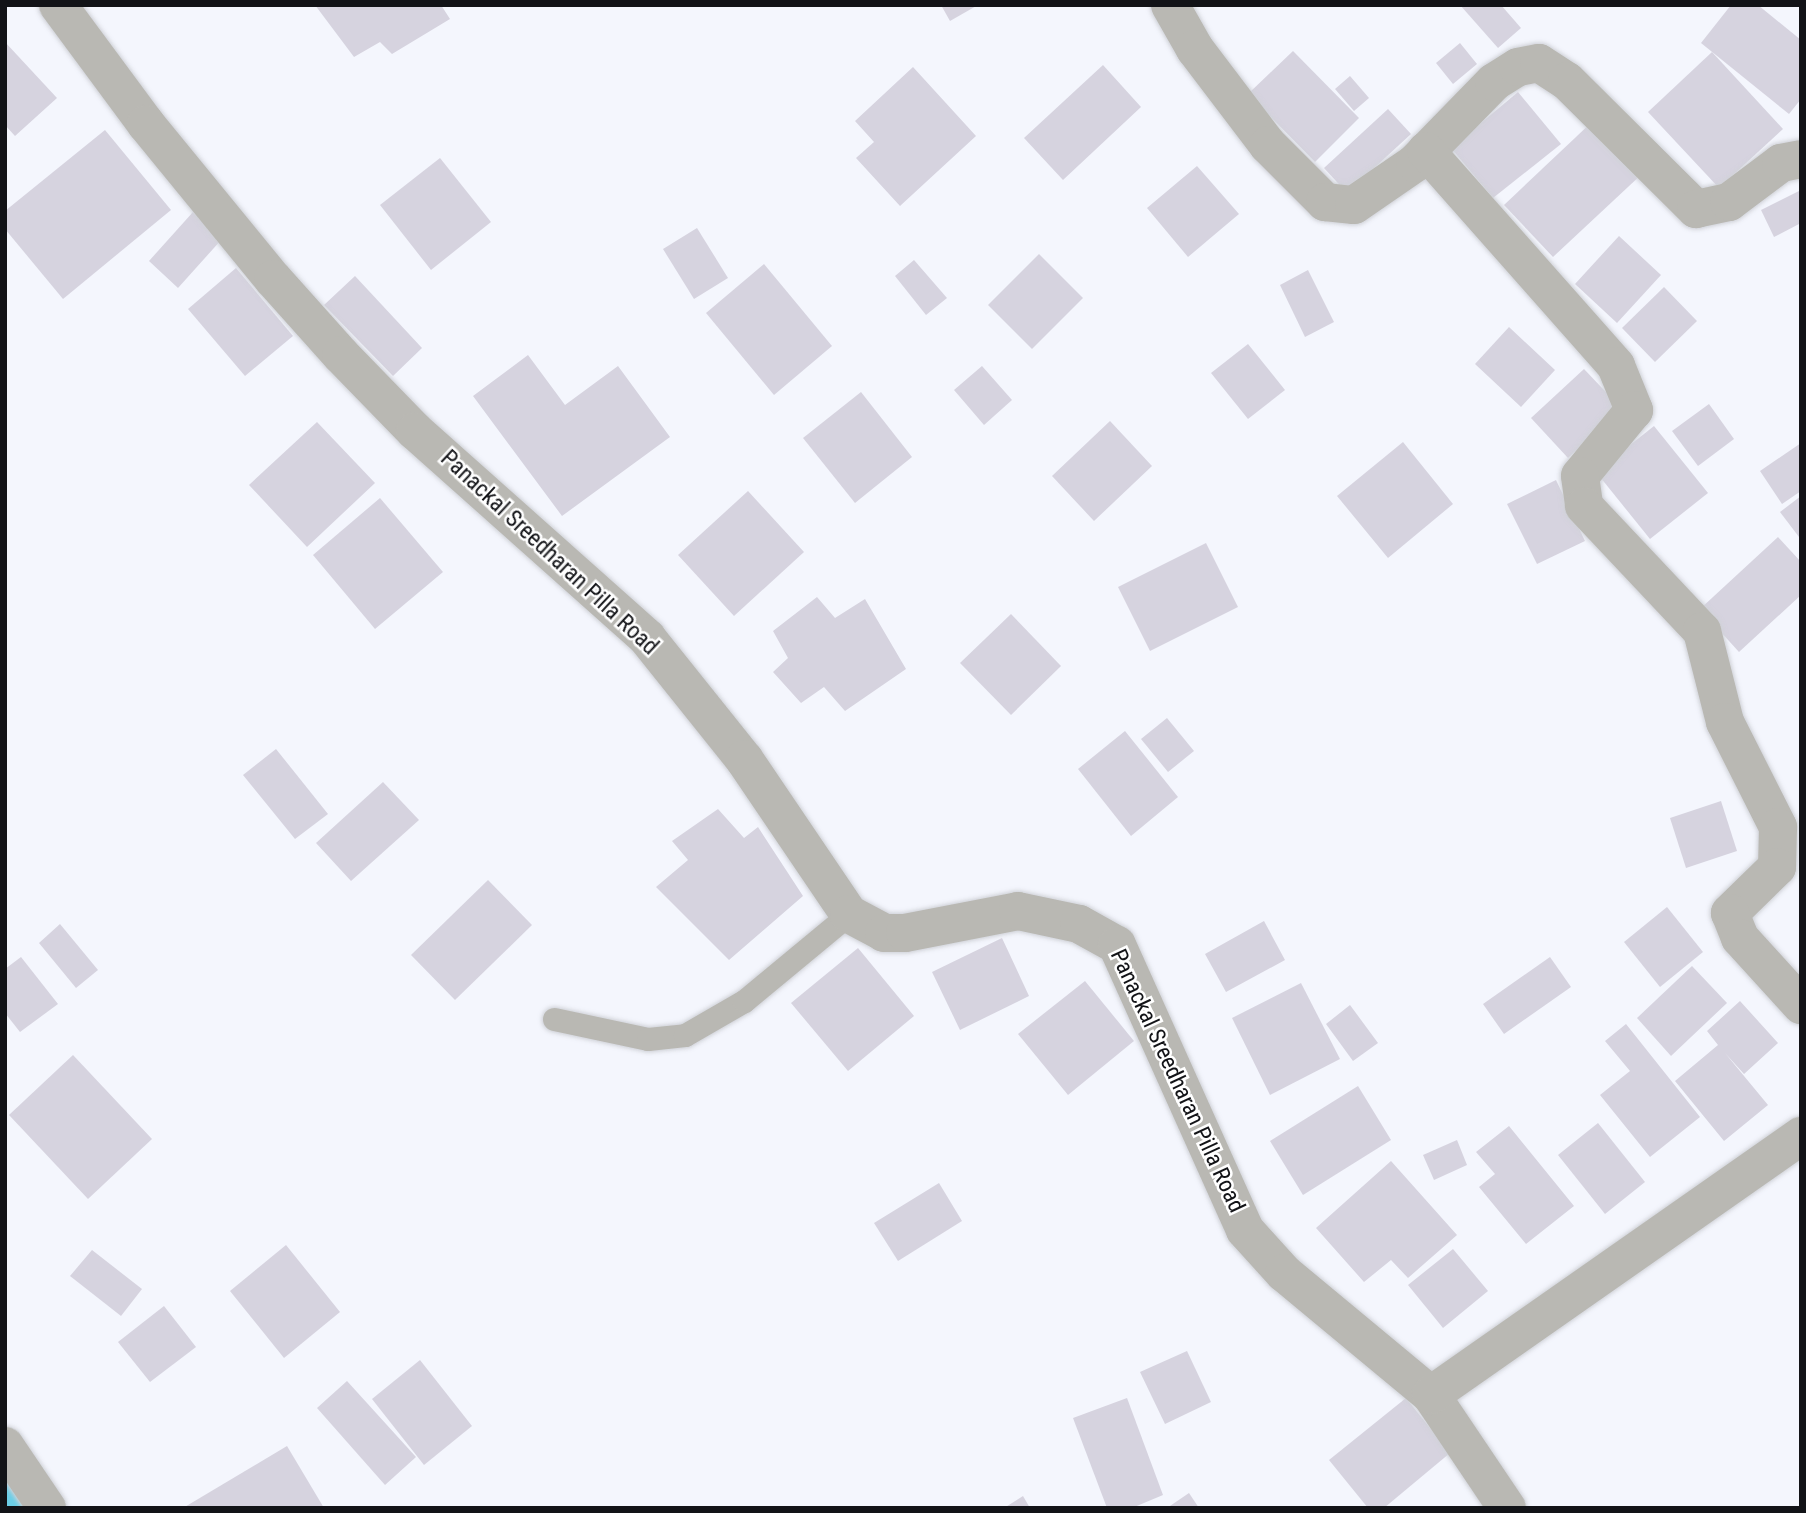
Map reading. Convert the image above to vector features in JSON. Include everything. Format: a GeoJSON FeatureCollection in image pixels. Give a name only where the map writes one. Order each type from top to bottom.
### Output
{"type":"FeatureCollection","features":[{"type":"Feature","properties":{"kind":"street","name":"Panackal Sreedharan Pilla Road"},"geometry":{"type":"LineString","coordinates":[[58,5],[146,124],[273,279],[341,355],[415,431],[647,638],[744,760],[849,914],[884,933],[905,933],[1018,911],[1079,924],[1109,937],[1125,957],[1245,1230],[1284,1273],[1431,1395],[1507,1508]]}},
{"type":"Feature","properties":{"kind":"street"},"geometry":{"type":"LineString","coordinates":[[1170,5],[1195,48],[1268,145],[1325,202],[1354,205],[1426,151],[1494,82],[1518,67],[1539,64],[1567,81],[1696,209],[1729,202],[1781,163],[1801,159]]}},
{"type":"Feature","properties":{"kind":"street"},"geometry":{"type":"LineString","coordinates":[[1426,151],[1616,366],[1634,410],[1580,476],[1584,506],[1702,631],[1725,722],[1778,827],[1777,867],[1730,913],[1740,938],[1801,1005]]}},
{"type":"Feature","properties":{"kind":"street"},"geometry":{"type":"LineString","coordinates":[[1431,1395],[1801,1136]]}},
{"type":"Feature","properties":{"kind":"street"},"geometry":{"type":"LineString","coordinates":[[5,1446],[47,1508]]}},
{"type":"Feature","properties":{"kind":"lane"},"geometry":{"type":"LineString","coordinates":[[554,1019],[648,1039],[685,1035],[744,1000],[849,914]]}},
{"type":"Feature","properties":{"kind":"water"},"geometry":{"type":"Polygon","coordinates":[[[5,1454],[39,1508],[5,1508],[5,1454]]]}},
{"type":"Feature","properties":{"kind":"building"},"geometry":{"type":"Polygon","coordinates":[[[315,5],[441,5],[450,19],[392,54],[380,42],[354,57],[315,5]]]}},
{"type":"Feature","properties":{"kind":"building"},"geometry":{"type":"Polygon","coordinates":[[[941,5],[978,5],[950,21],[941,5]]]}},
{"type":"Feature","properties":{"kind":"building"},"geometry":{"type":"Polygon","coordinates":[[[1460,5],[1501,5],[1521,28],[1498,48],[1460,5]]]}},
{"type":"Feature","properties":{"kind":"building"},"geometry":{"type":"Polygon","coordinates":[[[1731,5],[1758,5],[1801,40],[1801,99],[1789,114],[1701,43],[1731,5]]]}},
{"type":"Feature","properties":{"kind":"building"},"geometry":{"type":"Polygon","coordinates":[[[5,42],[57,98],[15,136],[5,125],[5,42]]]}},
{"type":"Feature","properties":{"kind":"building"},"geometry":{"type":"Polygon","coordinates":[[[1460,43],[1477,64],[1453,84],[1436,63],[1460,43]]]}},
{"type":"Feature","properties":{"kind":"building"},"geometry":{"type":"Polygon","coordinates":[[[1293,51],[1359,118],[1315,162],[1248,94],[1293,51]]]}},
{"type":"Feature","properties":{"kind":"building"},"geometry":{"type":"Polygon","coordinates":[[[1712,52],[1783,129],[1719,188],[1648,112],[1712,52]]]}},
{"type":"Feature","properties":{"kind":"building"},"geometry":{"type":"Polygon","coordinates":[[[1103,65],[1141,107],[1063,180],[1024,138],[1103,65]]]}},
{"type":"Feature","properties":{"kind":"building"},"geometry":{"type":"Polygon","coordinates":[[[913,67],[976,136],[900,206],[856,158],[874,142],[855,121],[913,67]]]}},
{"type":"Feature","properties":{"kind":"building"},"geometry":{"type":"Polygon","coordinates":[[[1350,76],[1369,98],[1354,111],[1335,89],[1350,76]]]}},
{"type":"Feature","properties":{"kind":"building"},"geometry":{"type":"Polygon","coordinates":[[[1518,92],[1561,144],[1493,198],[1451,148],[1518,92]]]}},
{"type":"Feature","properties":{"kind":"building"},"geometry":{"type":"Polygon","coordinates":[[[1388,109],[1411,134],[1347,193],[1324,168],[1388,109]]]}},
{"type":"Feature","properties":{"kind":"building"},"geometry":{"type":"Polygon","coordinates":[[[1594,120],[1643,173],[1553,257],[1504,205],[1594,120]]]}},
{"type":"Feature","properties":{"kind":"building"},"geometry":{"type":"Polygon","coordinates":[[[105,130],[171,210],[63,299],[5,229],[5,211],[105,130]]]}},
{"type":"Feature","properties":{"kind":"building"},"geometry":{"type":"Polygon","coordinates":[[[440,158],[491,222],[431,270],[380,205],[440,158]]]}},
{"type":"Feature","properties":{"kind":"building"},"geometry":{"type":"Polygon","coordinates":[[[1197,166],[1239,214],[1188,257],[1147,208],[1197,166]]]}},
{"type":"Feature","properties":{"kind":"building"},"geometry":{"type":"Polygon","coordinates":[[[1801,190],[1801,223],[1774,237],[1761,210],[1801,190]]]}},
{"type":"Feature","properties":{"kind":"building"},"geometry":{"type":"Polygon","coordinates":[[[193,212],[222,239],[178,288],[149,261],[193,212]]]}},
{"type":"Feature","properties":{"kind":"building"},"geometry":{"type":"Polygon","coordinates":[[[697,228],[728,278],[694,299],[663,249],[697,228]]]}},
{"type":"Feature","properties":{"kind":"building"},"geometry":{"type":"Polygon","coordinates":[[[1619,236],[1661,275],[1617,323],[1575,284],[1619,236]]]}},
{"type":"Feature","properties":{"kind":"building"},"geometry":{"type":"Polygon","coordinates":[[[1039,254],[1083,298],[1032,349],[988,305],[1039,254]]]}},
{"type":"Feature","properties":{"kind":"building"},"geometry":{"type":"Polygon","coordinates":[[[914,260],[947,298],[926,315],[895,276],[914,260]]]}},
{"type":"Feature","properties":{"kind":"building"},"geometry":{"type":"Polygon","coordinates":[[[764,264],[832,346],[774,395],[706,313],[764,264]]]}},
{"type":"Feature","properties":{"kind":"building"},"geometry":{"type":"Polygon","coordinates":[[[236,268],[293,336],[245,376],[188,309],[236,268]]]}},
{"type":"Feature","properties":{"kind":"building"},"geometry":{"type":"Polygon","coordinates":[[[1308,270],[1334,322],[1305,337],[1280,285],[1308,270]]]}},
{"type":"Feature","properties":{"kind":"building"},"geometry":{"type":"Polygon","coordinates":[[[355,276],[422,348],[393,376],[324,305],[355,276]]]}},
{"type":"Feature","properties":{"kind":"building"},"geometry":{"type":"Polygon","coordinates":[[[1664,287],[1697,321],[1655,362],[1622,328],[1664,287]]]}},
{"type":"Feature","properties":{"kind":"building"},"geometry":{"type":"Polygon","coordinates":[[[1509,327],[1555,370],[1521,407],[1475,364],[1509,327]]]}},
{"type":"Feature","properties":{"kind":"building"},"geometry":{"type":"Polygon","coordinates":[[[1248,344],[1285,390],[1248,419],[1211,373],[1248,344]]]}},
{"type":"Feature","properties":{"kind":"building"},"geometry":{"type":"Polygon","coordinates":[[[528,355],[565,405],[618,366],[670,437],[562,516],[473,396],[528,355]]]}},
{"type":"Feature","properties":{"kind":"building"},"geometry":{"type":"Polygon","coordinates":[[[982,366],[1012,400],[984,425],[954,390],[982,366]]]}},
{"type":"Feature","properties":{"kind":"building"},"geometry":{"type":"Polygon","coordinates":[[[1584,369],[1621,408],[1568,458],[1531,418],[1584,369]]]}},
{"type":"Feature","properties":{"kind":"building"},"geometry":{"type":"Polygon","coordinates":[[[861,392],[912,457],[855,503],[803,438],[861,392]]]}},
{"type":"Feature","properties":{"kind":"building"},"geometry":{"type":"Polygon","coordinates":[[[1709,404],[1734,439],[1698,466],[1672,431],[1709,404]]]}},
{"type":"Feature","properties":{"kind":"building"},"geometry":{"type":"Polygon","coordinates":[[[1110,421],[1152,466],[1094,521],[1052,476],[1110,421]]]}},
{"type":"Feature","properties":{"kind":"building"},"geometry":{"type":"Polygon","coordinates":[[[317,422],[375,483],[307,547],[249,485],[317,422]]]}},
{"type":"Feature","properties":{"kind":"building"},"geometry":{"type":"Polygon","coordinates":[[[1654,426],[1708,493],[1650,539],[1596,472],[1654,426]]]}},
{"type":"Feature","properties":{"kind":"building"},"geometry":{"type":"Polygon","coordinates":[[[1403,442],[1453,504],[1388,558],[1337,496],[1403,442]]]}},
{"type":"Feature","properties":{"kind":"building"},"geometry":{"type":"Polygon","coordinates":[[[1801,443],[1801,491],[1782,504],[1760,471],[1801,443]]]}},
{"type":"Feature","properties":{"kind":"building"},"geometry":{"type":"Polygon","coordinates":[[[1556,480],[1585,541],[1537,564],[1507,504],[1556,480]]]}},
{"type":"Feature","properties":{"kind":"building"},"geometry":{"type":"Polygon","coordinates":[[[748,491],[804,552],[734,616],[678,555],[748,491]]]}},
{"type":"Feature","properties":{"kind":"building"},"geometry":{"type":"Polygon","coordinates":[[[1801,496],[1801,535],[1799,537],[1780,512],[1801,496]]]}},
{"type":"Feature","properties":{"kind":"building"},"geometry":{"type":"Polygon","coordinates":[[[380,498],[443,572],[375,629],[313,555],[380,498]]]}},
{"type":"Feature","properties":{"kind":"building"},"geometry":{"type":"Polygon","coordinates":[[[1778,537],[1801,562],[1801,595],[1739,652],[1700,609],[1778,537]]]}},
{"type":"Feature","properties":{"kind":"building"},"geometry":{"type":"Polygon","coordinates":[[[1206,543],[1238,607],[1150,651],[1118,587],[1206,543]]]}},
{"type":"Feature","properties":{"kind":"building"},"geometry":{"type":"Polygon","coordinates":[[[817,597],[835,618],[865,599],[906,669],[845,711],[824,687],[801,703],[773,672],[788,658],[773,631],[817,597]]]}},
{"type":"Feature","properties":{"kind":"building"},"geometry":{"type":"Polygon","coordinates":[[[1011,614],[1061,666],[1011,715],[960,663],[1011,614]]]}},
{"type":"Feature","properties":{"kind":"building"},"geometry":{"type":"Polygon","coordinates":[[[1167,718],[1194,751],[1168,772],[1141,739],[1167,718]]]}},
{"type":"Feature","properties":{"kind":"building"},"geometry":{"type":"Polygon","coordinates":[[[1125,731],[1178,797],[1131,836],[1078,769],[1125,731]]]}},
{"type":"Feature","properties":{"kind":"building"},"geometry":{"type":"Polygon","coordinates":[[[276,749],[328,814],[295,839],[243,775],[276,749]]]}},
{"type":"Feature","properties":{"kind":"building"},"geometry":{"type":"Polygon","coordinates":[[[383,782],[419,820],[351,881],[316,843],[383,782]]]}},
{"type":"Feature","properties":{"kind":"building"},"geometry":{"type":"Polygon","coordinates":[[[1721,801],[1737,851],[1686,868],[1670,818],[1721,801]]]}},
{"type":"Feature","properties":{"kind":"building"},"geometry":{"type":"Polygon","coordinates":[[[718,809],[744,838],[758,827],[803,896],[729,960],[656,887],[688,860],[672,841],[718,809]]]}},
{"type":"Feature","properties":{"kind":"building"},"geometry":{"type":"Polygon","coordinates":[[[488,880],[532,925],[455,1000],[411,955],[488,880]]]}},
{"type":"Feature","properties":{"kind":"building"},"geometry":{"type":"Polygon","coordinates":[[[1667,907],[1703,952],[1660,987],[1624,942],[1667,907]]]}},
{"type":"Feature","properties":{"kind":"building"},"geometry":{"type":"Polygon","coordinates":[[[1264,921],[1285,960],[1226,992],[1205,954],[1264,921]]]}},
{"type":"Feature","properties":{"kind":"building"},"geometry":{"type":"Polygon","coordinates":[[[60,924],[98,970],[76,988],[39,943],[60,924]]]}},
{"type":"Feature","properties":{"kind":"building"},"geometry":{"type":"Polygon","coordinates":[[[1002,938],[1029,996],[960,1030],[932,972],[1002,938]]]}},
{"type":"Feature","properties":{"kind":"building"},"geometry":{"type":"Polygon","coordinates":[[[858,948],[914,1016],[848,1071],[791,1003],[858,948]]]}},
{"type":"Feature","properties":{"kind":"building"},"geometry":{"type":"Polygon","coordinates":[[[21,957],[58,1004],[20,1032],[5,1013],[5,969],[21,957]]]}},
{"type":"Feature","properties":{"kind":"building"},"geometry":{"type":"Polygon","coordinates":[[[1550,957],[1571,987],[1504,1034],[1483,1004],[1550,957]]]}},
{"type":"Feature","properties":{"kind":"building"},"geometry":{"type":"Polygon","coordinates":[[[1692,966],[1727,1003],[1671,1056],[1637,1018],[1692,966]]]}},
{"type":"Feature","properties":{"kind":"building"},"geometry":{"type":"Polygon","coordinates":[[[1085,981],[1134,1041],[1068,1095],[1018,1034],[1085,981]]]}},
{"type":"Feature","properties":{"kind":"building"},"geometry":{"type":"Polygon","coordinates":[[[1301,983],[1340,1059],[1270,1095],[1232,1018],[1301,983]]]}},
{"type":"Feature","properties":{"kind":"building"},"geometry":{"type":"Polygon","coordinates":[[[1740,1001],[1778,1043],[1744,1074],[1725,1053],[1768,1105],[1724,1141],[1675,1081],[1718,1045],[1707,1031],[1740,1001]]]}},
{"type":"Feature","properties":{"kind":"building"},"geometry":{"type":"Polygon","coordinates":[[[1350,1005],[1378,1043],[1353,1061],[1326,1024],[1350,1005]]]}},
{"type":"Feature","properties":{"kind":"building"},"geometry":{"type":"Polygon","coordinates":[[[1626,1024],[1700,1117],[1650,1157],[1600,1095],[1630,1071],[1605,1041],[1626,1024]]]}},
{"type":"Feature","properties":{"kind":"building"},"geometry":{"type":"Polygon","coordinates":[[[73,1055],[152,1139],[88,1199],[9,1115],[73,1055]]]}},
{"type":"Feature","properties":{"kind":"building"},"geometry":{"type":"Polygon","coordinates":[[[1358,1086],[1391,1140],[1303,1195],[1270,1141],[1358,1086]]]}},
{"type":"Feature","properties":{"kind":"building"},"geometry":{"type":"Polygon","coordinates":[[[1598,1123],[1645,1182],[1605,1214],[1558,1155],[1598,1123]]]}},
{"type":"Feature","properties":{"kind":"building"},"geometry":{"type":"Polygon","coordinates":[[[1509,1126],[1574,1206],[1526,1244],[1479,1187],[1495,1174],[1476,1152],[1509,1126]]]}},
{"type":"Feature","properties":{"kind":"building"},"geometry":{"type":"Polygon","coordinates":[[[1457,1140],[1467,1165],[1434,1180],[1423,1155],[1457,1140]]]}},
{"type":"Feature","properties":{"kind":"building"},"geometry":{"type":"Polygon","coordinates":[[[1391,1161],[1457,1235],[1408,1278],[1391,1260],[1364,1282],[1316,1228],[1391,1161]]]}},
{"type":"Feature","properties":{"kind":"building"},"geometry":{"type":"Polygon","coordinates":[[[939,1183],[962,1221],[898,1261],[874,1223],[939,1183]]]}},
{"type":"Feature","properties":{"kind":"building"},"geometry":{"type":"Polygon","coordinates":[[[286,1245],[340,1312],[284,1358],[230,1291],[286,1245]]]}},
{"type":"Feature","properties":{"kind":"building"},"geometry":{"type":"Polygon","coordinates":[[[1453,1249],[1488,1291],[1443,1328],[1408,1285],[1453,1249]]]}},
{"type":"Feature","properties":{"kind":"building"},"geometry":{"type":"Polygon","coordinates":[[[92,1250],[142,1289],[121,1316],[70,1276],[92,1250]]]}},
{"type":"Feature","properties":{"kind":"building"},"geometry":{"type":"Polygon","coordinates":[[[164,1306],[196,1347],[150,1382],[118,1342],[164,1306]]]}},
{"type":"Feature","properties":{"kind":"building"},"geometry":{"type":"Polygon","coordinates":[[[1187,1351],[1211,1402],[1165,1424],[1140,1372],[1187,1351]]]}},
{"type":"Feature","properties":{"kind":"building"},"geometry":{"type":"Polygon","coordinates":[[[420,1360],[472,1426],[424,1465],[372,1399],[420,1360]]]}},
{"type":"Feature","properties":{"kind":"building"},"geometry":{"type":"Polygon","coordinates":[[[347,1381],[416,1457],[385,1485],[317,1408],[347,1381]]]}},
{"type":"Feature","properties":{"kind":"building"},"geometry":{"type":"Polygon","coordinates":[[[1127,1398],[1163,1495],[1132,1508],[1107,1508],[1073,1418],[1127,1398]]]}},
{"type":"Feature","properties":{"kind":"building"},"geometry":{"type":"Polygon","coordinates":[[[1406,1398],[1450,1453],[1384,1508],[1368,1508],[1329,1460],[1406,1398]]]}},
{"type":"Feature","properties":{"kind":"building"},"geometry":{"type":"Polygon","coordinates":[[[287,1446],[324,1508],[183,1508],[287,1446]]]}},
{"type":"Feature","properties":{"kind":"building"},"geometry":{"type":"Polygon","coordinates":[[[1189,1493],[1199,1508],[1167,1508],[1189,1493]]]}},
{"type":"Feature","properties":{"kind":"building"},"geometry":{"type":"Polygon","coordinates":[[[1023,1496],[1030,1508],[1004,1508],[1023,1496]]]}}]}
